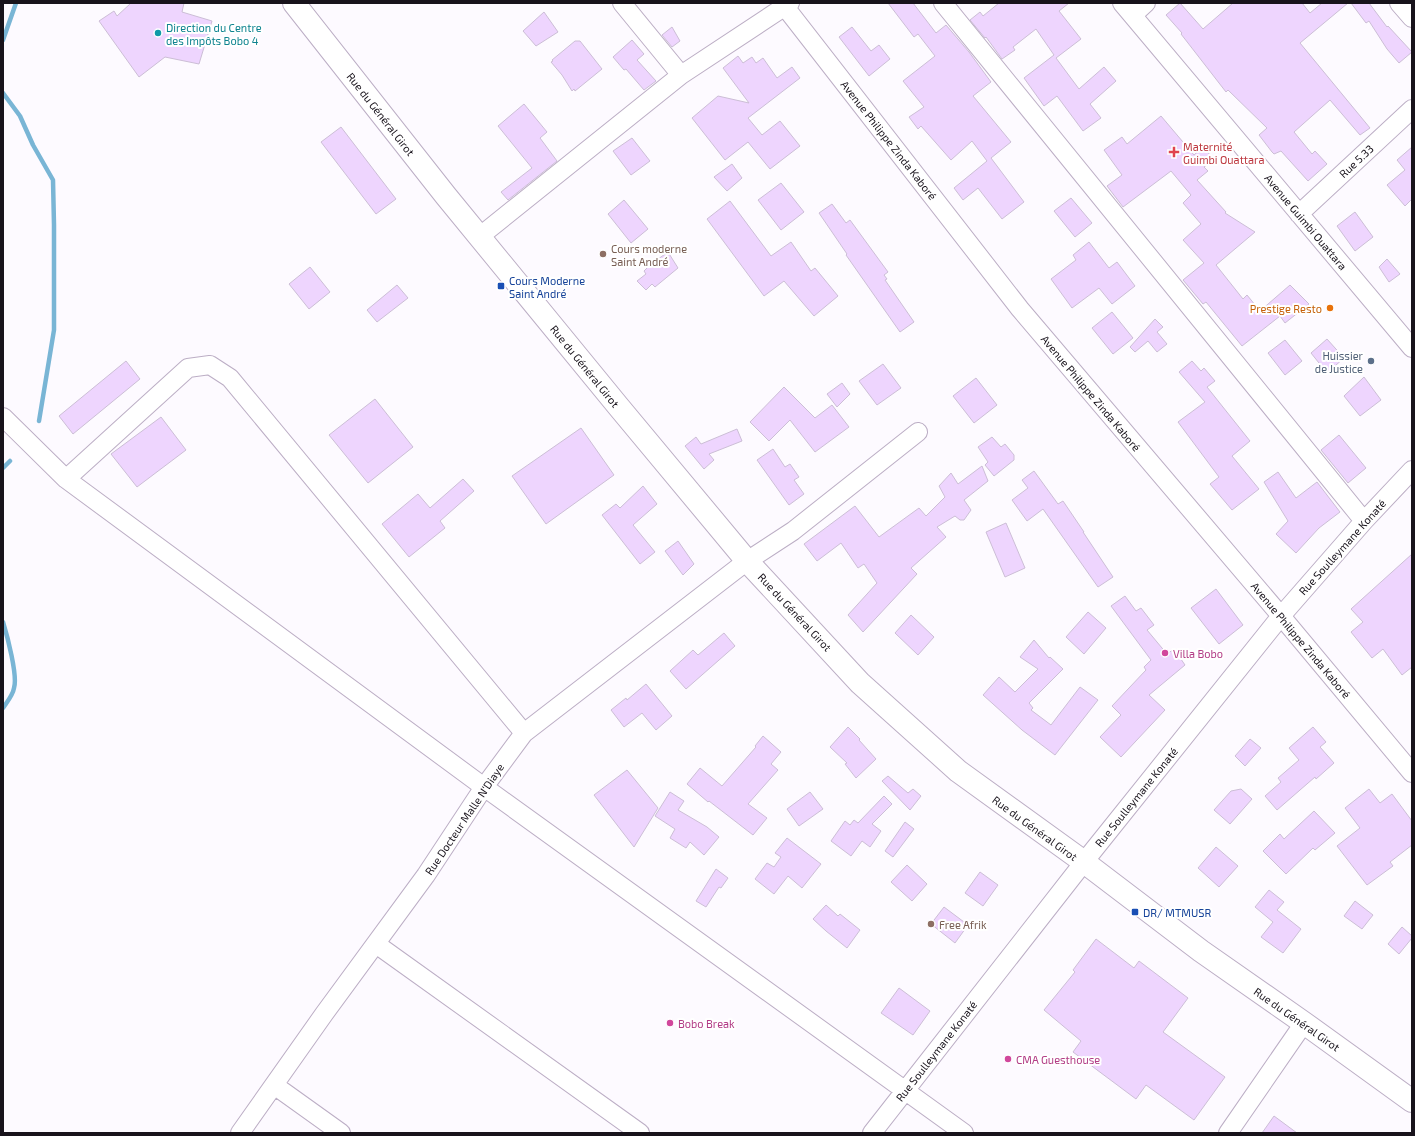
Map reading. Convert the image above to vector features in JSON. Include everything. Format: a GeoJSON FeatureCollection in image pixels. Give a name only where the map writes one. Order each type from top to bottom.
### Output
{"type":"FeatureCollection","features":[{"type":"Feature","properties":{"kind":"highway","name":"Rue du Général Girot"},"geometry":{"type":"LineString","coordinates":[[294,3],[479,237],[747,561],[860,683],[958,772],[1084,862],[1201,951],[1412,1101]]}},
{"type":"Feature","properties":{"kind":"street"},"geometry":{"type":"LineString","coordinates":[[622,3],[681,75]]}},
{"type":"Feature","properties":{"kind":"street"},"geometry":{"type":"LineString","coordinates":[[943,3],[1364,521]]}},
{"type":"Feature","properties":{"kind":"street"},"geometry":{"type":"LineString","coordinates":[[1128,9],[1146,3]]}},
{"type":"Feature","properties":{"kind":"street"},"geometry":{"type":"LineString","coordinates":[[1399,3],[1412,18]]}},
{"type":"Feature","properties":{"kind":"street"},"geometry":{"type":"LineString","coordinates":[[479,237],[681,75],[785,4]]}},
{"type":"Feature","properties":{"kind":"street","name":"Avenue Philippe Zinda Kaboré"},"geometry":{"type":"LineString","coordinates":[[785,4],[1020,309],[1281,616],[1412,773]]}},
{"type":"Feature","properties":{"kind":"street","name":"Avenue Guimbi Ouattara"},"geometry":{"type":"LineString","coordinates":[[1128,9],[1412,348]]}},
{"type":"Feature","properties":{"kind":"street","name":"Rue 5.33"},"geometry":{"type":"LineString","coordinates":[[1299,214],[1412,108]]}},
{"type":"Feature","properties":{"kind":"street"},"geometry":{"type":"LineString","coordinates":[[66,479],[188,368],[210,365],[230,378],[524,734]]}},
{"type":"Feature","properties":{"kind":"street"},"geometry":{"type":"LineString","coordinates":[[3,417],[66,479],[484,787],[964,1133]]}},
{"type":"Feature","properties":{"kind":"street","name":"Rue Docteur Malle N'Diaye"},"geometry":{"type":"LineString","coordinates":[[240,1133],[324,1014],[426,875],[484,787],[524,734],[747,561],[793,531],[918,432]]}},
{"type":"Feature","properties":{"kind":"street","name":"Rue Soulleymane Konaté"},"geometry":{"type":"LineString","coordinates":[[872,1133],[1084,862],[1281,616],[1364,521],[1412,470]]}},
{"type":"Feature","properties":{"kind":"street"},"geometry":{"type":"LineString","coordinates":[[376,944],[640,1133]]}},
{"type":"Feature","properties":{"kind":"street"},"geometry":{"type":"LineString","coordinates":[[1228,1133],[1304,1023]]}},
{"type":"Feature","properties":{"kind":"street"},"geometry":{"type":"LineString","coordinates":[[274,1085],[341,1133]]}},
{"type":"Feature","properties":{"kind":"building","name":"Direction du Centre des Impôts Bobo 4"},"geometry":{"type":"Polygon","coordinates":[[[131,3],[184,3],[182,12],[212,21],[199,64],[165,57],[139,77],[99,21],[114,11],[117,16],[131,3]]]}},
{"type":"Feature","properties":{"kind":"building"},"geometry":{"type":"Polygon","coordinates":[[[888,3],[913,3],[936,33],[946,25],[969,52],[991,82],[973,96],[1011,142],[991,158],[1024,202],[1002,219],[978,188],[963,200],[954,188],[987,161],[972,141],[951,160],[921,126],[918,129],[909,117],[924,107],[903,81],[935,56],[918,34],[914,37],[888,3]]]}},
{"type":"Feature","properties":{"kind":"building"},"geometry":{"type":"Polygon","coordinates":[[[999,3],[1069,3],[1059,11],[1081,39],[1056,58],[1079,89],[1104,67],[1116,81],[1090,104],[1101,118],[1083,131],[1057,96],[1044,106],[1024,78],[1054,55],[1036,29],[1013,47],[1015,50],[1002,59],[986,37],[985,38],[970,20],[980,12],[983,16],[999,3]]]}},
{"type":"Feature","properties":{"kind":"building"},"geometry":{"type":"Polygon","coordinates":[[[1180,3],[1203,29],[1233,3],[1302,3],[1310,13],[1322,3],[1348,3],[1300,43],[1370,128],[1360,135],[1330,100],[1294,132],[1312,154],[1315,151],[1327,164],[1308,181],[1281,151],[1274,154],[1272,152],[1259,135],[1267,128],[1228,90],[1226,92],[1181,34],[1182,33],[1166,15],[1180,3]]]}},
{"type":"Feature","properties":{"kind":"building"},"geometry":{"type":"Polygon","coordinates":[[[1351,3],[1369,3],[1387,27],[1388,26],[1412,52],[1399,63],[1387,49],[1369,21],[1366,23],[1351,3]]]}},
{"type":"Feature","properties":{"kind":"building"},"geometry":{"type":"Polygon","coordinates":[[[544,12],[558,32],[536,46],[523,31],[544,12]]]}},
{"type":"Feature","properties":{"kind":"building"},"geometry":{"type":"Polygon","coordinates":[[[672,27],[680,41],[672,47],[662,35],[672,27]]]}},
{"type":"Feature","properties":{"kind":"building"},"geometry":{"type":"Polygon","coordinates":[[[852,27],[871,51],[879,45],[890,59],[869,76],[839,37],[852,27]]]}},
{"type":"Feature","properties":{"kind":"building"},"geometry":{"type":"Polygon","coordinates":[[[632,40],[644,54],[637,60],[656,81],[644,90],[626,69],[624,70],[613,57],[632,40]]]}},
{"type":"Feature","properties":{"kind":"building"},"geometry":{"type":"Polygon","coordinates":[[[575,41],[580,41],[602,69],[575,91],[574,89],[572,91],[562,75],[551,62],[575,41]]]}},
{"type":"Feature","properties":{"kind":"building"},"geometry":{"type":"Polygon","coordinates":[[[738,56],[743,63],[752,57],[756,63],[763,58],[777,78],[792,67],[800,78],[748,118],[762,135],[780,121],[800,146],[770,169],[748,142],[725,160],[692,118],[718,96],[749,103],[723,68],[738,56]]]}},
{"type":"Feature","properties":{"kind":"building"},"geometry":{"type":"Polygon","coordinates":[[[524,104],[547,132],[540,138],[557,161],[508,200],[501,192],[532,168],[498,126],[524,104]]]}},
{"type":"Feature","properties":{"kind":"building"},"geometry":{"type":"Polygon","coordinates":[[[1161,116],[1194,155],[1204,146],[1213,160],[1204,167],[1208,171],[1197,180],[1226,212],[1225,213],[1255,232],[1216,265],[1243,299],[1247,295],[1260,311],[1290,285],[1309,304],[1285,323],[1280,316],[1242,346],[1206,302],[1203,304],[1183,280],[1204,263],[1183,240],[1201,224],[1183,203],[1191,195],[1171,171],[1123,207],[1107,186],[1122,175],[1104,150],[1122,137],[1127,144],[1161,116]]]}},
{"type":"Feature","properties":{"kind":"building"},"geometry":{"type":"Polygon","coordinates":[[[341,127],[396,199],[376,214],[321,142],[341,127]]]}},
{"type":"Feature","properties":{"kind":"building"},"geometry":{"type":"Polygon","coordinates":[[[632,138],[650,161],[631,175],[613,151],[632,138]]]}},
{"type":"Feature","properties":{"kind":"building"},"geometry":{"type":"Polygon","coordinates":[[[1412,147],[1412,199],[1405,206],[1387,185],[1405,170],[1397,160],[1412,147]]]}},
{"type":"Feature","properties":{"kind":"building"},"geometry":{"type":"Polygon","coordinates":[[[732,164],[742,178],[727,191],[714,177],[732,164]]]}},
{"type":"Feature","properties":{"kind":"building"},"geometry":{"type":"Polygon","coordinates":[[[781,183],[804,212],[781,230],[758,200],[781,183]]]}},
{"type":"Feature","properties":{"kind":"building"},"geometry":{"type":"Polygon","coordinates":[[[1071,198],[1092,223],[1075,237],[1054,211],[1071,198]]]}},
{"type":"Feature","properties":{"kind":"building"},"geometry":{"type":"Polygon","coordinates":[[[624,200],[648,229],[631,243],[608,214],[624,200]]]}},
{"type":"Feature","properties":{"kind":"building"},"geometry":{"type":"Polygon","coordinates":[[[730,201],[771,256],[791,242],[811,271],[815,268],[838,296],[814,316],[784,281],[764,296],[707,219],[730,201]]]}},
{"type":"Feature","properties":{"kind":"building"},"geometry":{"type":"Polygon","coordinates":[[[832,204],[846,223],[850,220],[888,272],[884,275],[887,279],[885,280],[914,322],[900,332],[846,255],[847,254],[819,213],[832,204]]]}},
{"type":"Feature","properties":{"kind":"building"},"geometry":{"type":"Polygon","coordinates":[[[1355,212],[1373,237],[1355,251],[1337,226],[1355,212]]]}},
{"type":"Feature","properties":{"kind":"building"},"geometry":{"type":"Polygon","coordinates":[[[1089,242],[1109,268],[1117,262],[1135,286],[1112,304],[1099,288],[1072,308],[1051,279],[1076,260],[1073,255],[1089,242]]]}},
{"type":"Feature","properties":{"kind":"building"},"geometry":{"type":"Polygon","coordinates":[[[668,252],[678,268],[655,287],[652,284],[646,290],[637,281],[646,274],[644,271],[651,264],[668,252]]]}},
{"type":"Feature","properties":{"kind":"building"},"geometry":{"type":"Polygon","coordinates":[[[1387,259],[1400,274],[1389,282],[1379,267],[1387,259]]]}},
{"type":"Feature","properties":{"kind":"building"},"geometry":{"type":"Polygon","coordinates":[[[310,267],[330,292],[309,309],[289,284],[310,267]]]}},
{"type":"Feature","properties":{"kind":"building"},"geometry":{"type":"Polygon","coordinates":[[[397,285],[408,298],[377,322],[367,310],[397,285]]]}},
{"type":"Feature","properties":{"kind":"building"},"geometry":{"type":"Polygon","coordinates":[[[1112,312],[1133,338],[1113,354],[1092,328],[1112,312]]]}},
{"type":"Feature","properties":{"kind":"building"},"geometry":{"type":"Polygon","coordinates":[[[1155,319],[1163,327],[1157,332],[1167,344],[1157,352],[1148,341],[1135,352],[1130,347],[1155,319]]]}},
{"type":"Feature","properties":{"kind":"building"},"geometry":{"type":"Polygon","coordinates":[[[1327,339],[1344,358],[1327,373],[1311,353],[1327,339]]]}},
{"type":"Feature","properties":{"kind":"building"},"geometry":{"type":"Polygon","coordinates":[[[1285,340],[1302,361],[1285,375],[1268,353],[1285,340]]]}},
{"type":"Feature","properties":{"kind":"building"},"geometry":{"type":"Polygon","coordinates":[[[126,361],[140,379],[73,434],[59,416],[126,361]]]}},
{"type":"Feature","properties":{"kind":"building"},"geometry":{"type":"Polygon","coordinates":[[[1192,361],[1201,371],[1204,368],[1215,381],[1207,387],[1250,441],[1232,456],[1259,489],[1232,510],[1210,484],[1219,477],[1178,422],[1205,402],[1179,372],[1192,361]]]}},
{"type":"Feature","properties":{"kind":"building"},"geometry":{"type":"Polygon","coordinates":[[[883,364],[901,388],[877,405],[859,381],[883,364]]]}},
{"type":"Feature","properties":{"kind":"building"},"geometry":{"type":"Polygon","coordinates":[[[1364,377],[1381,400],[1360,416],[1344,396],[1364,377]]]}},
{"type":"Feature","properties":{"kind":"building"},"geometry":{"type":"Polygon","coordinates":[[[976,378],[997,405],[974,423],[953,396],[976,378]]]}},
{"type":"Feature","properties":{"kind":"building"},"geometry":{"type":"Polygon","coordinates":[[[842,383],[850,394],[837,407],[827,394],[842,383]]]}},
{"type":"Feature","properties":{"kind":"building"},"geometry":{"type":"Polygon","coordinates":[[[784,387],[815,418],[832,405],[849,427],[815,452],[790,420],[769,441],[750,422],[784,387]]]}},
{"type":"Feature","properties":{"kind":"building"},"geometry":{"type":"Polygon","coordinates":[[[375,399],[413,447],[368,483],[329,435],[375,399]]]}},
{"type":"Feature","properties":{"kind":"building"},"geometry":{"type":"Polygon","coordinates":[[[161,417],[186,450],[137,487],[111,454],[161,417]]]}},
{"type":"Feature","properties":{"kind":"building"},"geometry":{"type":"Polygon","coordinates":[[[581,428],[614,475],[546,524],[512,476],[581,428]]]}},
{"type":"Feature","properties":{"kind":"building"},"geometry":{"type":"Polygon","coordinates":[[[737,429],[742,441],[709,454],[714,460],[704,469],[685,446],[696,437],[701,444],[737,429]]]}},
{"type":"Feature","properties":{"kind":"building"},"geometry":{"type":"Polygon","coordinates":[[[1339,435],[1366,468],[1348,483],[1321,450],[1339,435]]]}},
{"type":"Feature","properties":{"kind":"building"},"geometry":{"type":"Polygon","coordinates":[[[992,437],[1001,447],[1005,444],[1014,455],[1014,460],[994,476],[985,465],[988,462],[978,447],[992,437]]]}},
{"type":"Feature","properties":{"kind":"building"},"geometry":{"type":"Polygon","coordinates":[[[773,449],[785,467],[790,464],[799,477],[794,480],[804,494],[789,505],[757,460],[773,449]]]}},
{"type":"Feature","properties":{"kind":"building"},"geometry":{"type":"Polygon","coordinates":[[[982,466],[988,481],[964,500],[971,510],[964,520],[960,520],[955,516],[937,527],[946,537],[911,568],[917,574],[863,632],[848,615],[877,583],[864,564],[858,568],[841,543],[817,561],[804,544],[855,506],[879,537],[919,508],[926,516],[945,497],[939,486],[951,473],[958,484],[982,466]]]}},
{"type":"Feature","properties":{"kind":"building"},"geometry":{"type":"Polygon","coordinates":[[[1034,471],[1058,504],[1063,501],[1113,577],[1098,587],[1043,509],[1027,521],[1012,500],[1028,488],[1022,480],[1034,471]]]}},
{"type":"Feature","properties":{"kind":"building"},"geometry":{"type":"Polygon","coordinates":[[[1278,472],[1296,498],[1317,482],[1340,512],[1319,528],[1296,553],[1276,534],[1288,521],[1264,482],[1278,472]]]}},
{"type":"Feature","properties":{"kind":"building"},"geometry":{"type":"Polygon","coordinates":[[[463,479],[474,491],[440,521],[445,528],[409,557],[382,524],[418,494],[430,508],[463,479]]]}},
{"type":"Feature","properties":{"kind":"building"},"geometry":{"type":"Polygon","coordinates":[[[643,486],[657,504],[633,525],[655,552],[640,564],[602,515],[616,504],[620,508],[643,486]]]}},
{"type":"Feature","properties":{"kind":"building"},"geometry":{"type":"Polygon","coordinates":[[[1006,523],[1025,568],[1005,577],[986,532],[1006,523]]]}},
{"type":"Feature","properties":{"kind":"building"},"geometry":{"type":"Polygon","coordinates":[[[678,541],[694,564],[683,575],[665,551],[678,541]]]}},
{"type":"Feature","properties":{"kind":"building"},"geometry":{"type":"Polygon","coordinates":[[[1412,554],[1412,667],[1402,675],[1383,649],[1372,658],[1351,632],[1363,622],[1351,609],[1412,554]]]}},
{"type":"Feature","properties":{"kind":"building"},"geometry":{"type":"Polygon","coordinates":[[[1216,589],[1243,625],[1219,644],[1191,608],[1216,589]]]}},
{"type":"Feature","properties":{"kind":"building"},"geometry":{"type":"Polygon","coordinates":[[[1125,596],[1136,611],[1141,608],[1154,625],[1147,630],[1167,654],[1174,649],[1185,665],[1149,695],[1165,710],[1121,757],[1100,737],[1121,715],[1112,706],[1146,670],[1144,667],[1151,660],[1111,606],[1125,596]]]}},
{"type":"Feature","properties":{"kind":"building"},"geometry":{"type":"Polygon","coordinates":[[[1088,612],[1106,628],[1084,654],[1066,637],[1088,612]]]}},
{"type":"Feature","properties":{"kind":"building"},"geometry":{"type":"Polygon","coordinates":[[[911,615],[934,637],[918,655],[895,633],[911,615]]]}},
{"type":"Feature","properties":{"kind":"building"},"geometry":{"type":"Polygon","coordinates":[[[724,633],[735,646],[686,689],[670,671],[693,650],[698,655],[724,633]]]}},
{"type":"Feature","properties":{"kind":"building"},"geometry":{"type":"Polygon","coordinates":[[[1034,640],[1049,658],[1050,657],[1063,669],[1029,703],[1033,708],[1031,710],[1051,725],[1080,687],[1098,700],[1055,755],[1022,730],[983,695],[999,677],[1015,692],[1038,669],[1020,657],[1034,640]]]}},
{"type":"Feature","properties":{"kind":"building"},"geometry":{"type":"Polygon","coordinates":[[[646,684],[672,716],[656,730],[642,713],[624,727],[611,710],[626,698],[627,700],[646,684]]]}},
{"type":"Feature","properties":{"kind":"building"},"geometry":{"type":"Polygon","coordinates":[[[848,727],[876,759],[856,778],[845,764],[847,763],[830,747],[848,727]]]}},
{"type":"Feature","properties":{"kind":"building"},"geometry":{"type":"Polygon","coordinates":[[[1313,727],[1326,742],[1320,747],[1334,763],[1316,779],[1315,777],[1277,810],[1265,796],[1281,782],[1278,778],[1299,760],[1289,748],[1313,727]]]}},
{"type":"Feature","properties":{"kind":"building"},"geometry":{"type":"Polygon","coordinates":[[[763,736],[781,752],[771,764],[778,770],[748,804],[767,818],[753,835],[709,801],[708,802],[687,784],[700,768],[722,786],[756,747],[755,746],[763,736]]]}},
{"type":"Feature","properties":{"kind":"building"},"geometry":{"type":"Polygon","coordinates":[[[1250,739],[1261,748],[1245,766],[1235,756],[1250,739]]]}},
{"type":"Feature","properties":{"kind":"building"},"geometry":{"type":"Polygon","coordinates":[[[627,770],[658,808],[634,847],[594,795],[627,770]]]}},
{"type":"Feature","properties":{"kind":"building"},"geometry":{"type":"Polygon","coordinates":[[[888,776],[908,793],[913,789],[921,796],[910,810],[882,781],[888,776]]]}},
{"type":"Feature","properties":{"kind":"building"},"geometry":{"type":"Polygon","coordinates":[[[1241,789],[1252,799],[1230,824],[1214,810],[1231,791],[1241,789]]]}},
{"type":"Feature","properties":{"kind":"building"},"geometry":{"type":"Polygon","coordinates":[[[1369,789],[1380,803],[1392,794],[1412,821],[1412,845],[1390,862],[1393,866],[1367,885],[1337,846],[1360,828],[1345,808],[1369,789]]]}},
{"type":"Feature","properties":{"kind":"building"},"geometry":{"type":"Polygon","coordinates":[[[670,792],[684,801],[678,810],[707,827],[719,837],[704,855],[690,842],[686,848],[670,838],[675,829],[655,816],[670,792]]]}},
{"type":"Feature","properties":{"kind":"building"},"geometry":{"type":"Polygon","coordinates":[[[810,792],[823,809],[799,826],[787,809],[810,792]]]}},
{"type":"Feature","properties":{"kind":"building"},"geometry":{"type":"Polygon","coordinates":[[[884,796],[892,804],[872,824],[881,831],[870,847],[862,841],[851,856],[831,841],[845,821],[850,825],[854,820],[858,823],[884,796]]]}},
{"type":"Feature","properties":{"kind":"building"},"geometry":{"type":"Polygon","coordinates":[[[1314,811],[1335,833],[1315,850],[1313,848],[1286,874],[1263,851],[1280,834],[1284,839],[1314,811]]]}},
{"type":"Feature","properties":{"kind":"building"},"geometry":{"type":"Polygon","coordinates":[[[905,822],[914,829],[893,857],[885,851],[905,822]]]}},
{"type":"Feature","properties":{"kind":"building"},"geometry":{"type":"Polygon","coordinates":[[[787,838],[821,864],[802,888],[788,876],[774,894],[755,879],[767,863],[774,867],[781,857],[775,853],[787,838]]]}},
{"type":"Feature","properties":{"kind":"building"},"geometry":{"type":"Polygon","coordinates":[[[1216,847],[1238,866],[1219,887],[1198,868],[1216,847]]]}},
{"type":"Feature","properties":{"kind":"building"},"geometry":{"type":"Polygon","coordinates":[[[907,865],[927,884],[912,901],[891,882],[907,865]]]}},
{"type":"Feature","properties":{"kind":"building"},"geometry":{"type":"Polygon","coordinates":[[[716,869],[728,878],[721,888],[719,887],[706,907],[696,901],[716,869]]]}},
{"type":"Feature","properties":{"kind":"building"},"geometry":{"type":"Polygon","coordinates":[[[980,872],[998,885],[983,906],[965,893],[980,872]]]}},
{"type":"Feature","properties":{"kind":"building"},"geometry":{"type":"Polygon","coordinates":[[[1269,890],[1284,902],[1277,910],[1301,929],[1283,953],[1261,937],[1273,922],[1255,907],[1269,890]]]}},
{"type":"Feature","properties":{"kind":"building"},"geometry":{"type":"Polygon","coordinates":[[[1355,901],[1373,915],[1362,929],[1344,916],[1355,901]]]}},
{"type":"Feature","properties":{"kind":"building"},"geometry":{"type":"Polygon","coordinates":[[[826,905],[838,916],[840,914],[860,930],[847,948],[813,919],[826,905]]]}},
{"type":"Feature","properties":{"kind":"building"},"geometry":{"type":"Polygon","coordinates":[[[944,907],[968,925],[955,943],[931,924],[944,907]]]}},
{"type":"Feature","properties":{"kind":"building"},"geometry":{"type":"Polygon","coordinates":[[[1402,927],[1412,936],[1412,938],[1399,954],[1388,944],[1402,927]]]}},
{"type":"Feature","properties":{"kind":"building"},"geometry":{"type":"Polygon","coordinates":[[[1096,939],[1134,968],[1139,961],[1188,998],[1163,1032],[1225,1077],[1194,1120],[1146,1085],[1136,1099],[1073,1052],[1081,1041],[1044,1010],[1075,972],[1073,970],[1096,939]]]}},
{"type":"Feature","properties":{"kind":"building"},"geometry":{"type":"Polygon","coordinates":[[[899,988],[930,1011],[913,1035],[881,1013],[899,988]]]}},
{"type":"Feature","properties":{"kind":"building"},"geometry":{"type":"Polygon","coordinates":[[[1274,1116],[1297,1133],[1262,1133],[1274,1116]]]}},
{"type":"Feature","properties":{"kind":"waterway"},"geometry":{"type":"LineString","coordinates":[[3,40],[16,3]]}},
{"type":"Feature","properties":{"kind":"waterway"},"geometry":{"type":"LineString","coordinates":[[3,93],[20,116],[33,145],[53,180],[54,330],[39,421]]}},
{"type":"Feature","properties":{"kind":"waterway"},"geometry":{"type":"LineString","coordinates":[[3,468],[10,461]]}},
{"type":"Feature","properties":{"kind":"waterway"},"geometry":{"type":"LineString","coordinates":[[3,622],[12,655],[15,674],[14,688],[10,698],[3,708]]}},
{"type":"Feature","properties":{"kind":"place","name":"Direction du Centre des Impôts Bobo 4"},"geometry":{"type":"Point","coordinates":[158,33]}},
{"type":"Feature","properties":{"kind":"place","name":"Maternité Guimbi Ouattara"},"geometry":{"type":"Point","coordinates":[1174,152]}},
{"type":"Feature","properties":{"kind":"place","name":"Cours moderne Saint André"},"geometry":{"type":"Point","coordinates":[603,254]}},
{"type":"Feature","properties":{"kind":"place","name":"Cours Moderne Saint André"},"geometry":{"type":"Point","coordinates":[501,286]}},
{"type":"Feature","properties":{"kind":"place","name":"Prestige Resto"},"geometry":{"type":"Point","coordinates":[1330,308]}},
{"type":"Feature","properties":{"kind":"place","name":"Huissier de Justice"},"geometry":{"type":"Point","coordinates":[1371,361]}},
{"type":"Feature","properties":{"kind":"place","name":"Villa Bobo"},"geometry":{"type":"Point","coordinates":[1165,653]}},
{"type":"Feature","properties":{"kind":"place","name":"DR/ MTMUSR"},"geometry":{"type":"Point","coordinates":[1135,912]}},
{"type":"Feature","properties":{"kind":"place","name":"Free Afrik"},"geometry":{"type":"Point","coordinates":[931,924]}},
{"type":"Feature","properties":{"kind":"place","name":"Bobo Break"},"geometry":{"type":"Point","coordinates":[670,1023]}},
{"type":"Feature","properties":{"kind":"place","name":"CMA Guesthouse"},"geometry":{"type":"Point","coordinates":[1008,1059]}}]}
